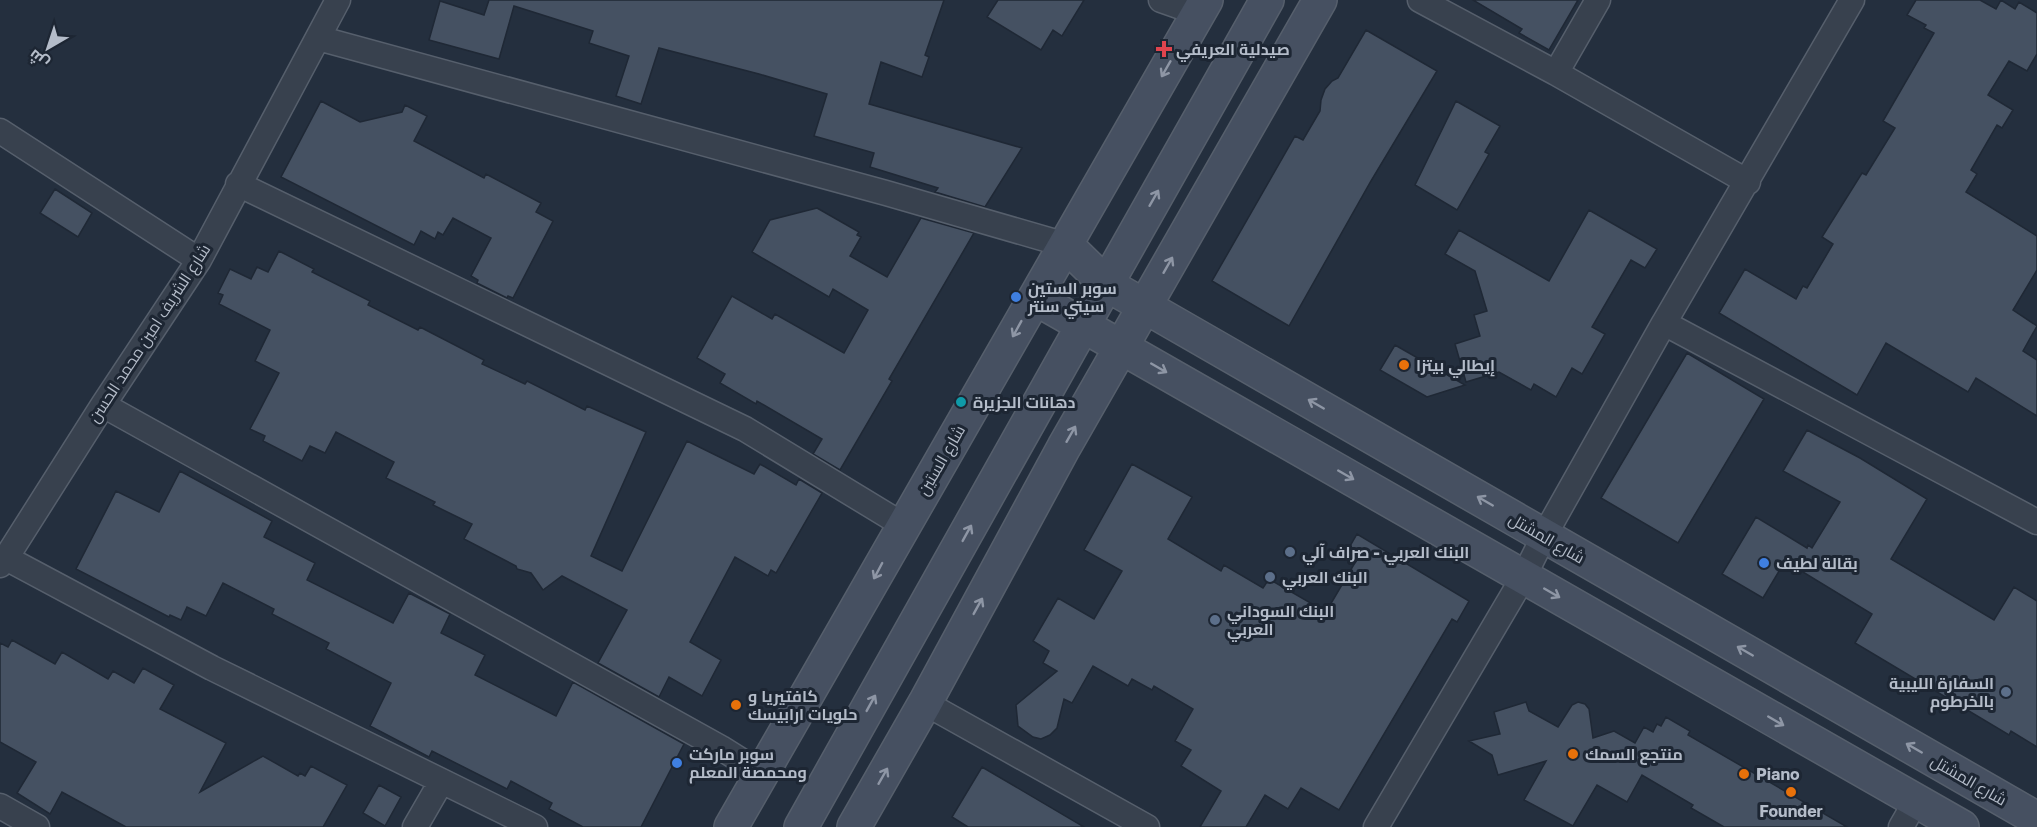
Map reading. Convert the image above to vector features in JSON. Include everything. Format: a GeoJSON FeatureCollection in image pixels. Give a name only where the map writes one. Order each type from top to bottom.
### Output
{"type":"FeatureCollection","features":[{"type":"Feature","properties":{"kind":"main road"},"geometry":{"type":"LineString","coordinates":[[801,827],[1267,0]]}},
{"type":"Feature","properties":{"kind":"main road"},"geometry":{"type":"LineString","coordinates":[[854,827],[926,703],[1064,447],[1320,0]]}},
{"type":"Feature","properties":{"kind":"main road","name":"شارع الستين"},"geometry":{"type":"LineString","coordinates":[[731,827],[1202,7]]}},
{"type":"Feature","properties":{"kind":"main road","name":"شارع المشتل"},"geometry":{"type":"LineString","coordinates":[[1066,245],[1106,284],[2037,819]]}},
{"type":"Feature","properties":{"kind":"main road"},"geometry":{"type":"LineString","coordinates":[[1035,298],[1524,576],[1909,814],[1962,827]]}},
{"type":"Feature","properties":{"kind":"street","name":"شارع الشريف امين محمد الحسن"},"geometry":{"type":"LineString","coordinates":[[3,562],[199,260],[238,183],[338,0]]}},
{"type":"Feature","properties":{"kind":"street"},"geometry":{"type":"LineString","coordinates":[[1161,0],[1202,7]]}},
{"type":"Feature","properties":{"kind":"street"},"geometry":{"type":"LineString","coordinates":[[1420,0],[1556,73],[1748,182]]}},
{"type":"Feature","properties":{"kind":"street"},"geometry":{"type":"LineString","coordinates":[[1556,73],[1598,0]]}},
{"type":"Feature","properties":{"kind":"street"},"geometry":{"type":"LineString","coordinates":[[1376,827],[1524,576],[1544,536],[1664,323],[1852,0]]}},
{"type":"Feature","properties":{"kind":"street"},"geometry":{"type":"LineString","coordinates":[[318,38],[1066,245]]}},
{"type":"Feature","properties":{"kind":"street"},"geometry":{"type":"LineString","coordinates":[[0,130],[199,260]]}},
{"type":"Feature","properties":{"kind":"street"},"geometry":{"type":"LineString","coordinates":[[238,183],[745,429],[903,525]]}},
{"type":"Feature","properties":{"kind":"street"},"geometry":{"type":"LineString","coordinates":[[1664,323],[2037,522]]}},
{"type":"Feature","properties":{"kind":"street"},"geometry":{"type":"LineString","coordinates":[[103,405],[721,748],[761,773]]}},
{"type":"Feature","properties":{"kind":"street"},"geometry":{"type":"LineString","coordinates":[[3,562],[535,827]]}},
{"type":"Feature","properties":{"kind":"street"},"geometry":{"type":"LineString","coordinates":[[926,703],[1121,820],[1147,827]]}},
{"type":"Feature","properties":{"kind":"street"},"geometry":{"type":"LineString","coordinates":[[416,827],[441,782]]}},
{"type":"Feature","properties":{"kind":"street"},"geometry":{"type":"LineString","coordinates":[[0,806],[36,827]]}},
{"type":"Feature","properties":{"kind":"building"},"geometry":{"type":"Polygon","coordinates":[[[489,0],[944,0],[925,55],[929,57],[922,77],[881,62],[869,104],[1022,148],[985,207],[935,192],[938,188],[870,167],[874,153],[814,136],[827,94],[659,48],[641,104],[616,96],[629,56],[589,43],[593,31],[514,6],[499,59],[429,40],[440,1],[484,15],[489,0]]]}},
{"type":"Feature","properties":{"kind":"building"},"geometry":{"type":"Polygon","coordinates":[[[998,0],[1084,0],[1062,36],[1053,30],[1041,50],[987,17],[998,0]]]}},
{"type":"Feature","properties":{"kind":"building"},"geometry":{"type":"Polygon","coordinates":[[[1473,0],[1578,0],[1549,50],[1519,33],[1522,29],[1473,0]]]}},
{"type":"Feature","properties":{"kind":"building"},"geometry":{"type":"Polygon","coordinates":[[[1916,0],[1980,0],[1996,9],[2001,0],[2015,9],[2019,2],[2037,13],[2037,54],[2027,71],[2009,61],[1988,95],[2013,110],[2002,128],[1997,125],[1971,170],[1977,174],[1966,192],[2037,236],[2037,270],[2013,310],[2037,326],[2023,351],[2037,360],[2037,416],[1976,378],[1968,392],[1886,343],[1857,395],[1719,313],[1745,269],[1796,299],[1803,286],[1807,288],[1833,244],[1822,237],[1862,173],[1866,175],[1895,128],[1883,121],[1934,33],[1924,28],[1926,25],[1907,15],[1916,0]]]}},
{"type":"Feature","properties":{"kind":"building"},"geometry":{"type":"Polygon","coordinates":[[[1366,30],[1437,71],[1371,181],[1289,326],[1212,281],[1295,136],[1303,140],[1320,111],[1325,89],[1338,78],[1366,30]]]}},
{"type":"Feature","properties":{"kind":"building"},"geometry":{"type":"Polygon","coordinates":[[[321,101],[360,122],[402,112],[405,105],[427,116],[414,141],[484,178],[486,174],[541,203],[536,212],[553,221],[513,298],[508,296],[507,298],[477,283],[478,280],[471,276],[491,238],[453,218],[443,235],[438,232],[435,239],[421,231],[414,245],[281,177],[321,101]]]}},
{"type":"Feature","properties":{"kind":"building"},"geometry":{"type":"Polygon","coordinates":[[[1456,101],[1500,126],[1485,152],[1489,154],[1457,210],[1415,185],[1456,101]]]}},
{"type":"Feature","properties":{"kind":"building"},"geometry":{"type":"Polygon","coordinates":[[[55,189],[92,213],[78,237],[40,213],[55,189]]]}},
{"type":"Feature","properties":{"kind":"building"},"geometry":{"type":"Polygon","coordinates":[[[817,208],[859,232],[857,235],[861,237],[850,256],[887,277],[921,218],[974,233],[889,379],[892,381],[840,470],[813,454],[822,439],[757,401],[756,404],[720,383],[725,374],[697,358],[732,296],[772,319],[775,314],[844,353],[868,310],[833,289],[829,297],[752,252],[770,220],[817,208]]]}},
{"type":"Feature","properties":{"kind":"building"},"geometry":{"type":"Polygon","coordinates":[[[1589,210],[1657,249],[1645,268],[1631,260],[1592,327],[1605,334],[1582,374],[1572,368],[1556,397],[1534,384],[1531,390],[1499,372],[1466,382],[1455,344],[1480,336],[1474,315],[1487,311],[1475,271],[1445,254],[1459,230],[1549,281],[1589,210]]]}},
{"type":"Feature","properties":{"kind":"building"},"geometry":{"type":"Polygon","coordinates":[[[279,251],[314,269],[312,272],[370,301],[368,305],[418,330],[420,327],[484,360],[482,364],[525,384],[527,381],[585,410],[587,406],[646,432],[591,556],[622,571],[687,441],[754,474],[760,464],[796,485],[799,479],[822,493],[776,573],[771,570],[768,576],[735,557],[690,642],[721,660],[702,696],[669,677],[659,697],[598,663],[627,610],[562,576],[543,590],[531,573],[517,569],[516,566],[464,539],[472,524],[433,505],[435,502],[386,478],[394,462],[336,432],[325,453],[310,446],[302,461],[263,441],[265,436],[250,429],[279,373],[255,361],[270,330],[219,304],[223,295],[218,293],[230,269],[251,279],[257,267],[268,272],[279,251]]]}},
{"type":"Feature","properties":{"kind":"building"},"geometry":{"type":"Polygon","coordinates":[[[1395,345],[1465,385],[1427,397],[1380,370],[1395,345]]]}},
{"type":"Feature","properties":{"kind":"building"},"geometry":{"type":"Polygon","coordinates":[[[1687,353],[1764,399],[1678,543],[1601,498],[1687,353]]]}},
{"type":"Feature","properties":{"kind":"building"},"geometry":{"type":"Polygon","coordinates":[[[1807,430],[1860,458],[1927,499],[1891,559],[1994,620],[2014,587],[2037,601],[2037,747],[2011,731],[2009,735],[1855,643],[1872,614],[1785,561],[1763,598],[1722,574],[1756,517],[1807,548],[1808,545],[1812,548],[1840,502],[1783,471],[1807,430]]]}},
{"type":"Feature","properties":{"kind":"building"},"geometry":{"type":"Polygon","coordinates":[[[1132,464],[1192,497],[1168,539],[1221,571],[1224,565],[1263,588],[1269,579],[1326,612],[1356,561],[1345,555],[1357,534],[1469,601],[1457,622],[1452,619],[1339,810],[1301,788],[1288,809],[1265,795],[1246,827],[1200,827],[1221,791],[1181,766],[1191,750],[1175,741],[1193,709],[1154,686],[1152,690],[1132,679],[1128,686],[1093,666],[1072,703],[1064,699],[1057,728],[1050,735],[1041,739],[1033,737],[1018,726],[1016,705],[1057,671],[1043,663],[1049,651],[1033,641],[1058,598],[1094,619],[1122,571],[1084,550],[1132,464]]]}},
{"type":"Feature","properties":{"kind":"building"},"geometry":{"type":"Polygon","coordinates":[[[180,471],[272,521],[264,537],[315,563],[307,580],[393,623],[409,593],[450,614],[441,633],[485,655],[475,675],[556,716],[573,682],[684,744],[641,827],[583,827],[549,809],[552,803],[511,781],[507,789],[432,751],[429,757],[370,726],[391,683],[326,649],[329,643],[272,614],[274,609],[223,583],[206,616],[187,607],[181,620],[170,615],[169,617],[76,569],[116,491],[159,512],[180,471]]]}},
{"type":"Feature","properties":{"kind":"building"},"geometry":{"type":"Polygon","coordinates":[[[12,640],[55,664],[62,652],[108,679],[113,671],[134,683],[143,668],[174,685],[160,709],[226,743],[200,792],[263,756],[298,776],[300,773],[305,776],[311,766],[347,785],[323,827],[126,827],[62,792],[50,814],[17,793],[36,762],[0,742],[0,643],[8,647],[12,640]]]}},
{"type":"Feature","properties":{"kind":"building"},"geometry":{"type":"Polygon","coordinates":[[[1526,702],[1529,711],[1558,727],[1572,705],[1578,702],[1585,704],[1589,709],[1593,738],[1614,731],[1635,743],[1644,727],[1653,732],[1657,724],[1661,726],[1666,717],[1690,731],[1688,735],[1847,827],[1724,827],[1691,808],[1693,805],[1642,775],[1627,802],[1597,785],[1573,826],[1524,800],[1546,761],[1498,775],[1492,755],[1469,741],[1500,734],[1494,712],[1526,702]]]}},
{"type":"Feature","properties":{"kind":"building"},"geometry":{"type":"Polygon","coordinates":[[[982,767],[1084,827],[968,827],[952,817],[982,767]]]}},
{"type":"Feature","properties":{"kind":"building"},"geometry":{"type":"Polygon","coordinates":[[[379,785],[401,797],[385,826],[363,813],[379,785]]]}},
{"type":"Feature","properties":{"kind":"place","name":"صيدلية العريفي"},"geometry":{"type":"Point","coordinates":[1164,49]}},
{"type":"Feature","properties":{"kind":"place","name":"سوبر الستين سيتي سنتر"},"geometry":{"type":"Point","coordinates":[1016,297]}},
{"type":"Feature","properties":{"kind":"place","name":"إيطالي بيتزا"},"geometry":{"type":"Point","coordinates":[1404,365]}},
{"type":"Feature","properties":{"kind":"place","name":"دهانات الجزيرة"},"geometry":{"type":"Point","coordinates":[961,402]}},
{"type":"Feature","properties":{"kind":"place","name":"البنك العربي - صراف آلي"},"geometry":{"type":"Point","coordinates":[1290,552]}},
{"type":"Feature","properties":{"kind":"place","name":"بقالة لطيف"},"geometry":{"type":"Point","coordinates":[1764,563]}},
{"type":"Feature","properties":{"kind":"place","name":"البنك العربي"},"geometry":{"type":"Point","coordinates":[1270,577]}},
{"type":"Feature","properties":{"kind":"place","name":"البنك السوداني العربي"},"geometry":{"type":"Point","coordinates":[1215,620]}},
{"type":"Feature","properties":{"kind":"place","name":"السفارة الليبية بالخرطوم"},"geometry":{"type":"Point","coordinates":[2006,692]}},
{"type":"Feature","properties":{"kind":"place","name":"كافتيريا و حلويات ارابيسك"},"geometry":{"type":"Point","coordinates":[736,705]}},
{"type":"Feature","properties":{"kind":"place","name":"منتجع السمك"},"geometry":{"type":"Point","coordinates":[1573,754]}},
{"type":"Feature","properties":{"kind":"place","name":"سوبر ماركت ومحمصة المعلم"},"geometry":{"type":"Point","coordinates":[677,763]}},
{"type":"Feature","properties":{"kind":"place","name":"Piano"},"geometry":{"type":"Point","coordinates":[1744,774]}},
{"type":"Feature","properties":{"kind":"place","name":"Founder"},"geometry":{"type":"Point","coordinates":[1791,792]}}]}
